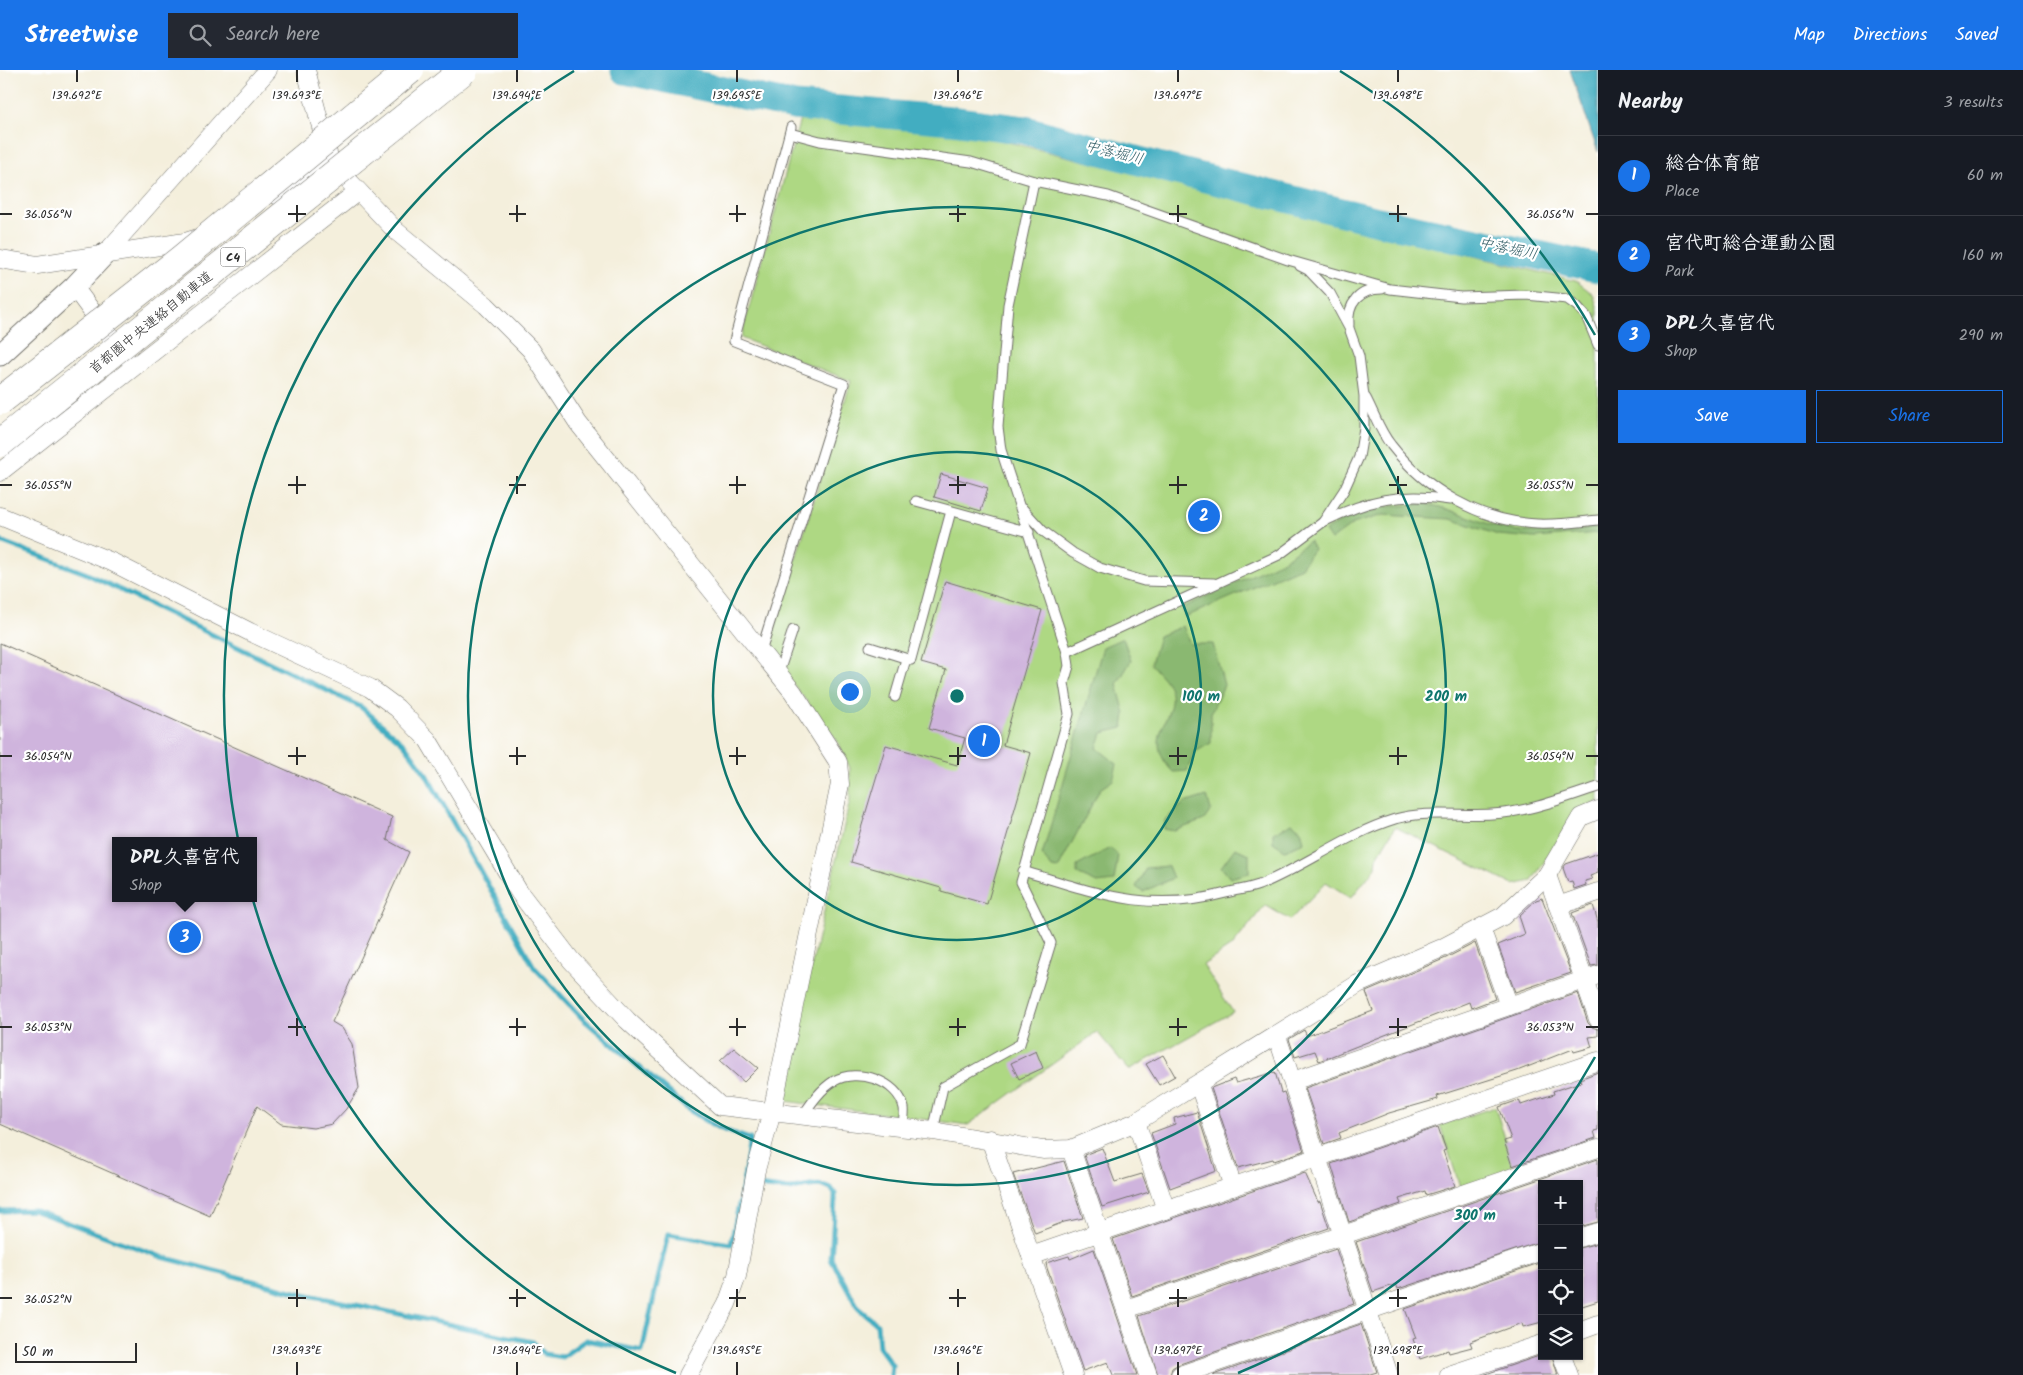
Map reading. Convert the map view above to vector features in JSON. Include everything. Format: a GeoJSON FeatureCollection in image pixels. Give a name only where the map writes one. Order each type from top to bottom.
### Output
{"type":"FeatureCollection","features":[{"type":"Feature","properties":{"kind":"highway","name":"C4"},"geometry":{"type":"LineString","coordinates":[[0,401],[187,254],[410,70]]}},
{"type":"Feature","properties":{"kind":"highway","name":"首都圏中央連絡自動車道"},"geometry":{"type":"LineString","coordinates":[[0,443],[464,70]]}},
{"type":"Feature","properties":{"kind":"street"},"geometry":{"type":"LineString","coordinates":[[0,355],[74,288],[268,70]]}},
{"type":"Feature","properties":{"kind":"street"},"geometry":{"type":"LineString","coordinates":[[306,70],[330,161],[357,192],[396,231],[486,305],[530,350],[578,423],[792,692],[838,762],[840,784],[772,1112],[756,1170],[737,1276],[727,1304],[688,1375]]}},
{"type":"Feature","properties":{"kind":"street"},"geometry":{"type":"LineString","coordinates":[[0,259],[37,266],[185,242],[218,231],[330,161]]}},
{"type":"Feature","properties":{"kind":"street"},"geometry":{"type":"LineString","coordinates":[[0,472],[357,192]]}},
{"type":"Feature","properties":{"kind":"street"},"geometry":{"type":"LineString","coordinates":[[74,288],[133,366]]}},
{"type":"Feature","properties":{"kind":"street"},"geometry":{"type":"LineString","coordinates":[[0,516],[112,562],[250,632],[370,688],[397,708],[428,740],[519,892],[577,966],[627,1020],[720,1106],[933,1131],[990,1139],[1043,1150],[1071,1149],[1136,1122],[1358,984],[1442,948],[1503,916],[1547,875],[1581,817],[1598,810]]}},
{"type":"Feature","properties":{"kind":"street"},"geometry":{"type":"LineString","coordinates":[[1547,875],[1558,906],[1591,978],[1598,1019]]}},
{"type":"Feature","properties":{"kind":"street"},"geometry":{"type":"LineString","coordinates":[[1558,906],[1598,892]]}},
{"type":"Feature","properties":{"kind":"street"},"geometry":{"type":"LineString","coordinates":[[1481,928],[1509,1006]]}},
{"type":"Feature","properties":{"kind":"street"},"geometry":{"type":"LineString","coordinates":[[1293,1081],[1591,978]]}},
{"type":"Feature","properties":{"kind":"street"},"geometry":{"type":"LineString","coordinates":[[1277,1036],[1293,1081],[1316,1159],[1389,1375]]}},
{"type":"Feature","properties":{"kind":"street"},"geometry":{"type":"LineString","coordinates":[[1031,1256],[1598,1061]]}},
{"type":"Feature","properties":{"kind":"street"},"geometry":{"type":"LineString","coordinates":[[1199,1084],[1233,1187]]}},
{"type":"Feature","properties":{"kind":"street"},"geometry":{"type":"LineString","coordinates":[[1136,1122],[1166,1210]]}},
{"type":"Feature","properties":{"kind":"street"},"geometry":{"type":"LineString","coordinates":[[990,1139],[1072,1375]]}},
{"type":"Feature","properties":{"kind":"street"},"geometry":{"type":"LineString","coordinates":[[1126,1309],[1598,1148]]}},
{"type":"Feature","properties":{"kind":"street"},"geometry":{"type":"LineString","coordinates":[[1071,1149],[1148,1375]]}},
{"type":"Feature","properties":{"kind":"street"},"geometry":{"type":"LineString","coordinates":[[1583,1237],[1598,1232]]}},
{"type":"Feature","properties":{"kind":"street"},"geometry":{"type":"LineString","coordinates":[[1180,1375],[1538,1252]]}},
{"type":"Feature","properties":{"kind":"street"},"geometry":{"type":"LineString","coordinates":[[1583,1330],[1598,1324]]}},
{"type":"Feature","properties":{"kind":"street"},"geometry":{"type":"LineString","coordinates":[[1449,1375],[1538,1345]]}},
{"type":"Feature","properties":{"kind":"street"},"geometry":{"type":"LineString","coordinates":[[1563,1360],[1569,1375]]}},
{"type":"Feature","properties":{"kind":"lane"},"geometry":{"type":"LineString","coordinates":[[760,653],[844,384],[734,341],[791,130],[820,141],[971,162],[1034,181],[1108,196],[1288,260],[1390,289]]}},
{"type":"Feature","properties":{"kind":"lane"},"geometry":{"type":"LineString","coordinates":[[933,1131],[943,1087],[1020,1044],[1050,943],[1021,882],[1069,714],[1064,683],[1069,666],[1067,652],[1001,450],[998,427],[1008,304],[1034,181]]}},
{"type":"Feature","properties":{"kind":"lane"},"geometry":{"type":"LineString","coordinates":[[1288,260],[1308,270],[1330,293],[1349,328],[1359,356],[1364,396],[1364,428],[1359,457],[1344,490],[1323,522]]}},
{"type":"Feature","properties":{"kind":"lane"},"geometry":{"type":"LineString","coordinates":[[1349,328],[1348,313],[1353,301],[1364,293],[1375,289],[1461,297],[1526,295],[1566,299],[1577,306],[1586,316],[1598,345]]}},
{"type":"Feature","properties":{"kind":"lane"},"geometry":{"type":"LineString","coordinates":[[1364,396],[1390,444],[1422,479],[1453,500]]}},
{"type":"Feature","properties":{"kind":"lane"},"geometry":{"type":"LineString","coordinates":[[1067,652],[1279,555],[1323,522],[1351,507],[1372,501],[1425,496],[1453,500],[1506,519],[1537,524],[1598,520]]}},
{"type":"Feature","properties":{"kind":"lane"},"geometry":{"type":"LineString","coordinates":[[916,501],[1029,532]]}},
{"type":"Feature","properties":{"kind":"lane"},"geometry":{"type":"LineString","coordinates":[[1019,505],[1044,532],[1072,553],[1100,568],[1144,581],[1216,584]]}},
{"type":"Feature","properties":{"kind":"lane"},"geometry":{"type":"LineString","coordinates":[[870,647],[911,660],[951,511]]}},
{"type":"Feature","properties":{"kind":"lane"},"geometry":{"type":"LineString","coordinates":[[778,675],[793,630]]}},
{"type":"Feature","properties":{"kind":"lane"},"geometry":{"type":"LineString","coordinates":[[895,697],[906,659]]}},
{"type":"Feature","properties":{"kind":"lane"},"geometry":{"type":"LineString","coordinates":[[1023,871],[1109,896],[1153,903],[1200,900],[1258,885],[1352,836],[1397,819],[1418,816],[1493,814],[1527,810],[1598,787]]}},
{"type":"Feature","properties":{"kind":"lane"},"geometry":{"type":"LineString","coordinates":[[803,1115],[817,1095],[834,1081],[848,1076],[864,1076],[879,1080],[900,1098],[904,1109],[903,1127]]}},
{"type":"Feature","properties":{"kind":"green space"},"geometry":{"type":"Polygon","coordinates":[[[800,119],[987,137],[1576,281],[1593,294],[1598,309],[1598,802],[1577,810],[1532,881],[1513,885],[1395,827],[1377,857],[1376,867],[1351,898],[1326,882],[1290,920],[1265,905],[1233,945],[1203,965],[1233,1012],[1129,1070],[1097,1032],[968,1125],[785,1101],[782,1093],[850,800],[850,768],[837,740],[767,651],[851,381],[741,338],[800,119]]]}},
{"type":"Feature","properties":{"kind":"green space"},"geometry":{"type":"Polygon","coordinates":[[[1425,504],[1444,508],[1510,530],[1548,532],[1598,527],[1598,533],[1535,538],[1498,535],[1451,519],[1383,515],[1353,524],[1331,540],[1325,531],[1352,515],[1383,507],[1425,504]]]}},
{"type":"Feature","properties":{"kind":"green space"},"geometry":{"type":"Polygon","coordinates":[[[1309,541],[1314,549],[1301,567],[1185,617],[1182,608],[1284,560],[1309,541]]]}},
{"type":"Feature","properties":{"kind":"green space"},"geometry":{"type":"Polygon","coordinates":[[[1183,626],[1190,644],[1213,644],[1224,685],[1211,713],[1211,743],[1195,752],[1187,771],[1173,772],[1163,759],[1159,748],[1159,738],[1171,699],[1170,689],[1151,664],[1159,636],[1183,626]]]}},
{"type":"Feature","properties":{"kind":"green space"},"geometry":{"type":"Polygon","coordinates":[[[1123,638],[1131,661],[1117,684],[1125,714],[1123,728],[1102,733],[1097,748],[1117,764],[1113,780],[1100,789],[1058,869],[1052,868],[1042,855],[1103,647],[1123,638]]]}},
{"type":"Feature","properties":{"kind":"green space"},"geometry":{"type":"Polygon","coordinates":[[[1207,796],[1211,810],[1204,820],[1174,831],[1164,829],[1165,820],[1184,803],[1207,796]]]}},
{"type":"Feature","properties":{"kind":"green space"},"geometry":{"type":"Polygon","coordinates":[[[1292,823],[1301,830],[1304,842],[1285,850],[1273,842],[1273,833],[1292,823]]]}},
{"type":"Feature","properties":{"kind":"green space"},"geometry":{"type":"Polygon","coordinates":[[[1110,848],[1118,855],[1114,881],[1097,883],[1077,874],[1077,866],[1110,848]]]}},
{"type":"Feature","properties":{"kind":"green space"},"geometry":{"type":"Polygon","coordinates":[[[1235,848],[1249,854],[1249,873],[1230,878],[1221,867],[1235,848]]]}},
{"type":"Feature","properties":{"kind":"green space"},"geometry":{"type":"Polygon","coordinates":[[[1168,866],[1173,878],[1143,892],[1136,887],[1146,868],[1168,866]]]}},
{"type":"Feature","properties":{"kind":"green space"},"geometry":{"type":"Polygon","coordinates":[[[1495,1107],[1516,1172],[1461,1190],[1440,1125],[1495,1107]]]}},
{"type":"Feature","properties":{"kind":"water"},"geometry":{"type":"Polygon","coordinates":[[[1570,70],[1598,70],[1598,152],[1570,70]]]}},
{"type":"Feature","properties":{"kind":"building"},"geometry":{"type":"Polygon","coordinates":[[[941,474],[988,488],[981,511],[934,497],[941,474]]]}},
{"type":"Feature","properties":{"kind":"building"},"geometry":{"type":"Polygon","coordinates":[[[945,581],[1042,610],[1003,745],[1031,753],[987,904],[941,891],[941,888],[851,862],[886,745],[957,765],[965,738],[929,728],[946,670],[921,663],[945,581]]]}},
{"type":"Feature","properties":{"kind":"building"},"geometry":{"type":"Polygon","coordinates":[[[0,643],[392,817],[387,840],[409,852],[332,1022],[342,1028],[352,1044],[359,1088],[346,1109],[332,1124],[313,1128],[281,1124],[257,1106],[210,1216],[0,1124],[0,643]]]}},
{"type":"Feature","properties":{"kind":"building"},"geometry":{"type":"Polygon","coordinates":[[[1598,853],[1598,873],[1590,876],[1592,879],[1585,881],[1586,885],[1574,889],[1572,881],[1568,882],[1563,868],[1566,864],[1598,853]]]}},
{"type":"Feature","properties":{"kind":"building"},"geometry":{"type":"Polygon","coordinates":[[[1542,898],[1571,973],[1515,992],[1498,945],[1525,934],[1519,916],[1536,900],[1542,898]]]}},
{"type":"Feature","properties":{"kind":"building"},"geometry":{"type":"Polygon","coordinates":[[[1593,905],[1598,922],[1598,965],[1591,966],[1572,913],[1593,905]]]}},
{"type":"Feature","properties":{"kind":"building"},"geometry":{"type":"Polygon","coordinates":[[[1475,943],[1495,999],[1471,1008],[1469,1002],[1319,1061],[1315,1051],[1295,1057],[1289,1039],[1304,1030],[1307,1036],[1373,1011],[1366,992],[1446,958],[1475,943]]]}},
{"type":"Feature","properties":{"kind":"building"},"geometry":{"type":"Polygon","coordinates":[[[1578,993],[1588,1023],[1598,1029],[1598,1036],[1589,1037],[1592,1047],[1574,1052],[1573,1049],[1517,1071],[1437,1096],[1438,1099],[1389,1113],[1339,1133],[1341,1138],[1324,1144],[1305,1088],[1578,993]]]}},
{"type":"Feature","properties":{"kind":"building"},"geometry":{"type":"Polygon","coordinates":[[[734,1048],[758,1068],[744,1082],[720,1061],[734,1048]]]}},
{"type":"Feature","properties":{"kind":"building"},"geometry":{"type":"Polygon","coordinates":[[[1036,1051],[1043,1068],[1019,1079],[1011,1063],[1036,1051]]]}},
{"type":"Feature","properties":{"kind":"building"},"geometry":{"type":"Polygon","coordinates":[[[1163,1055],[1175,1076],[1159,1085],[1146,1064],[1163,1055]]]}},
{"type":"Feature","properties":{"kind":"building"},"geometry":{"type":"Polygon","coordinates":[[[1275,1072],[1281,1093],[1284,1092],[1304,1151],[1274,1161],[1273,1159],[1238,1168],[1211,1088],[1234,1079],[1236,1083],[1275,1072]]]}},
{"type":"Feature","properties":{"kind":"building"},"geometry":{"type":"Polygon","coordinates":[[[1598,1072],[1598,1130],[1594,1131],[1596,1138],[1512,1166],[1504,1141],[1511,1139],[1499,1107],[1519,1100],[1521,1105],[1554,1094],[1553,1091],[1581,1082],[1580,1079],[1598,1072]]]}},
{"type":"Feature","properties":{"kind":"building"},"geometry":{"type":"Polygon","coordinates":[[[1197,1112],[1216,1171],[1170,1188],[1151,1133],[1175,1124],[1174,1118],[1197,1112]]]}},
{"type":"Feature","properties":{"kind":"building"},"geometry":{"type":"Polygon","coordinates":[[[1438,1127],[1446,1150],[1443,1151],[1455,1186],[1426,1195],[1425,1191],[1399,1199],[1401,1204],[1349,1222],[1331,1164],[1438,1127]]]}},
{"type":"Feature","properties":{"kind":"building"},"geometry":{"type":"Polygon","coordinates":[[[1102,1148],[1115,1182],[1142,1174],[1149,1192],[1102,1207],[1084,1155],[1102,1148]]]}},
{"type":"Feature","properties":{"kind":"building"},"geometry":{"type":"Polygon","coordinates":[[[1598,1159],[1598,1222],[1583,1226],[1583,1180],[1538,1180],[1538,1242],[1398,1289],[1396,1284],[1373,1292],[1356,1242],[1598,1159]]]}},
{"type":"Feature","properties":{"kind":"building"},"geometry":{"type":"Polygon","coordinates":[[[1064,1161],[1083,1218],[1064,1222],[1035,1233],[1013,1174],[1064,1161]]]}},
{"type":"Feature","properties":{"kind":"building"},"geometry":{"type":"Polygon","coordinates":[[[1305,1173],[1318,1202],[1320,1201],[1329,1228],[1132,1296],[1113,1239],[1305,1173]]]}},
{"type":"Feature","properties":{"kind":"building"},"geometry":{"type":"Polygon","coordinates":[[[1598,1243],[1598,1301],[1583,1306],[1583,1270],[1583,1247],[1598,1243]]]}},
{"type":"Feature","properties":{"kind":"building"},"geometry":{"type":"Polygon","coordinates":[[[1094,1249],[1137,1375],[1113,1375],[1108,1362],[1083,1371],[1047,1268],[1046,1263],[1069,1256],[1070,1259],[1094,1249]]]}},
{"type":"Feature","properties":{"kind":"building"},"geometry":{"type":"Polygon","coordinates":[[[1336,1249],[1354,1304],[1177,1365],[1172,1368],[1170,1375],[1158,1375],[1139,1316],[1336,1249]]]}},
{"type":"Feature","properties":{"kind":"building"},"geometry":{"type":"Polygon","coordinates":[[[1538,1263],[1538,1323],[1523,1327],[1522,1323],[1470,1342],[1472,1347],[1449,1353],[1448,1350],[1420,1359],[1413,1339],[1416,1338],[1405,1309],[1538,1263]]]}},
{"type":"Feature","properties":{"kind":"building"},"geometry":{"type":"Polygon","coordinates":[[[1361,1324],[1377,1372],[1367,1375],[1213,1375],[1361,1324]]]}},
{"type":"Feature","properties":{"kind":"building"},"geometry":{"type":"Polygon","coordinates":[[[1538,1356],[1538,1360],[1553,1360],[1558,1375],[1483,1375],[1538,1356]]]}},
{"type":"Feature","properties":{"kind":"waterway","name":"中落堀川"},"geometry":{"type":"LineString","coordinates":[[625,70],[795,106],[951,120],[1025,130],[1165,168],[1378,221],[1598,268]]}},
{"type":"Feature","properties":{"kind":"waterway"},"geometry":{"type":"LineString","coordinates":[[0,541],[85,573],[361,707],[404,744],[426,774],[534,967],[582,1018],[689,1110],[718,1128],[750,1139],[743,1184],[788,1189],[815,1185],[831,1188],[835,1194],[831,1259],[859,1309],[877,1324],[879,1347],[892,1365],[891,1375]]}},
{"type":"Feature","properties":{"kind":"waterway"},"geometry":{"type":"LineString","coordinates":[[0,1211],[33,1210],[162,1257],[299,1293],[533,1342],[544,1354],[562,1357],[586,1340],[642,1351],[668,1234],[731,1244],[743,1184]]}},
{"type":"Feature","properties":{"kind":"place","name":"宮代町総合運動公園"},"geometry":{"type":"Point","coordinates":[1204,516]}},
{"type":"Feature","properties":{"kind":"place","name":"総合体育館"},"geometry":{"type":"Point","coordinates":[984,741]}},
{"type":"Feature","properties":{"kind":"place","name":"DPL久喜宮代"},"geometry":{"type":"Point","coordinates":[185,937]}}]}
